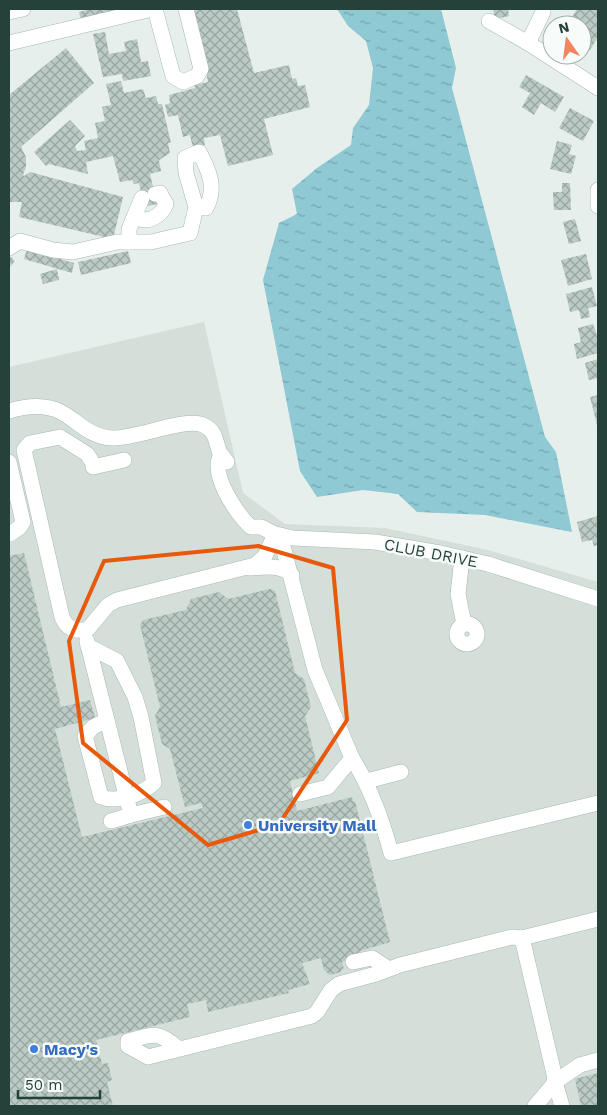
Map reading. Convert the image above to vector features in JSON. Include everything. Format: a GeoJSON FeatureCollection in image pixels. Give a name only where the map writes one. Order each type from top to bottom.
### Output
{"type":"FeatureCollection","features":[{"type":"Feature","properties":{"kind":"street"},"geometry":{"type":"LineString","coordinates":[[9,12],[22,9]]}},
{"type":"Feature","properties":{"kind":"street"},"geometry":{"type":"LineString","coordinates":[[9,43],[153,9],[173,76],[182,82],[197,76],[201,69],[186,9]]}},
{"type":"Feature","properties":{"kind":"street"},"geometry":{"type":"LineString","coordinates":[[528,43],[543,9]]}},
{"type":"Feature","properties":{"kind":"street"},"geometry":{"type":"LineString","coordinates":[[489,22],[528,43],[598,88]]}},
{"type":"Feature","properties":{"kind":"street"},"geometry":{"type":"LineString","coordinates":[[598,190],[598,206]]}},
{"type":"Feature","properties":{"kind":"street"},"geometry":{"type":"LineString","coordinates":[[129,242],[128,234],[134,217],[148,196],[160,193],[166,204],[162,213],[152,219],[140,220],[134,217]]}},
{"type":"Feature","properties":{"kind":"street"},"geometry":{"type":"LineString","coordinates":[[9,248],[20,241],[52,250],[73,252],[117,242],[151,242],[190,233],[196,206]]}},
{"type":"Feature","properties":{"kind":"street","name":"CLUB DRIVE"},"geometry":{"type":"LineString","coordinates":[[9,410],[30,406],[50,408],[60,412],[92,433],[110,438],[130,437],[187,424],[201,424],[213,432],[221,454],[218,464],[225,492],[232,505],[251,527],[261,527],[278,535],[384,543],[462,558],[598,599]]}},
{"type":"Feature","properties":{"kind":"street"},"geometry":{"type":"LineString","coordinates":[[124,460],[92,464],[87,454],[60,437],[30,443],[25,447],[24,453],[42,524],[62,617],[69,627],[84,630],[93,626],[108,605],[117,600],[249,568],[274,566],[286,569],[292,575]]}},
{"type":"Feature","properties":{"kind":"street"},"geometry":{"type":"LineString","coordinates":[[9,462],[23,522],[20,527],[9,533]]}},
{"type":"Feature","properties":{"kind":"street"},"geometry":{"type":"LineString","coordinates":[[9,533],[42,524]]}},
{"type":"Feature","properties":{"kind":"street"},"geometry":{"type":"LineString","coordinates":[[249,568],[265,556],[278,535]]}},
{"type":"Feature","properties":{"kind":"street"},"geometry":{"type":"LineString","coordinates":[[278,535],[292,575],[315,670],[352,758],[367,781],[380,814],[391,853],[598,803]]}},
{"type":"Feature","properties":{"kind":"street"},"geometry":{"type":"LineString","coordinates":[[462,558],[458,594],[464,624]]}},
{"type":"Feature","properties":{"kind":"street"},"geometry":{"type":"LineString","coordinates":[[84,630],[131,815]]}},
{"type":"Feature","properties":{"kind":"street"},"geometry":{"type":"LineString","coordinates":[[88,646],[117,661],[135,697],[142,718],[154,783],[144,791],[111,800],[101,797],[85,736],[93,727],[107,720]]}},
{"type":"Feature","properties":{"kind":"street"},"geometry":{"type":"LineString","coordinates":[[300,794],[328,787],[352,758]]}},
{"type":"Feature","properties":{"kind":"street"},"geometry":{"type":"LineString","coordinates":[[367,781],[401,772]]}},
{"type":"Feature","properties":{"kind":"street"},"geometry":{"type":"LineString","coordinates":[[111,821],[164,807]]}},
{"type":"Feature","properties":{"kind":"street"},"geometry":{"type":"LineString","coordinates":[[179,1049],[312,1016],[317,1012],[335,986],[389,969],[499,940],[522,938],[598,919]]}},
{"type":"Feature","properties":{"kind":"street"},"geometry":{"type":"LineString","coordinates":[[522,938],[562,1106]]}},
{"type":"Feature","properties":{"kind":"street"},"geometry":{"type":"LineString","coordinates":[[353,962],[372,958],[389,969]]}},
{"type":"Feature","properties":{"kind":"street"},"geometry":{"type":"LineString","coordinates":[[534,1106],[555,1082],[565,1077],[576,1067],[598,1060]]}},
{"type":"Feature","properties":{"kind":"highlighted area"},"geometry":{"type":"Polygon","coordinates":[[[258,546],[333,568],[347,720],[279,824],[208,845],[83,743],[69,641],[104,561],[258,546]]]}},
{"type":"Feature","properties":{"kind":"shaded area"},"geometry":{"type":"Polygon","coordinates":[[[204,322],[243,493],[285,524],[385,528],[488,550],[598,582],[598,1106],[9,1106],[9,367],[204,322]]]}},
{"type":"Feature","properties":{"kind":"water"},"geometry":{"type":"Polygon","coordinates":[[[337,9],[441,9],[456,68],[452,88],[545,437],[556,452],[572,532],[485,515],[417,512],[398,494],[363,490],[317,497],[300,471],[263,280],[279,223],[297,214],[292,189],[317,168],[351,145],[353,128],[369,105],[373,68],[366,41],[348,26],[337,9]]]}},
{"type":"Feature","properties":{"kind":"building"},"geometry":{"type":"Polygon","coordinates":[[[91,9],[122,9],[81,21],[79,12],[91,9]]]}},
{"type":"Feature","properties":{"kind":"building"},"geometry":{"type":"Polygon","coordinates":[[[202,9],[237,9],[254,73],[289,65],[292,79],[296,78],[298,86],[305,85],[310,107],[264,119],[273,155],[228,166],[220,135],[204,138],[205,145],[193,148],[190,135],[183,137],[178,115],[168,117],[165,105],[170,103],[169,95],[195,88],[194,85],[208,82],[193,11],[202,9]]]}},
{"type":"Feature","properties":{"kind":"building"},"geometry":{"type":"Polygon","coordinates":[[[493,9],[508,9],[509,16],[495,19],[493,9]]]}},
{"type":"Feature","properties":{"kind":"building"},"geometry":{"type":"Polygon","coordinates":[[[577,9],[598,10],[598,37],[592,47],[592,15],[573,15],[577,9]]]}},
{"type":"Feature","properties":{"kind":"building"},"geometry":{"type":"Polygon","coordinates":[[[105,32],[109,54],[126,51],[124,42],[137,39],[141,62],[148,61],[151,76],[123,81],[122,74],[103,77],[93,34],[105,32]]]}},
{"type":"Feature","properties":{"kind":"building"},"geometry":{"type":"Polygon","coordinates":[[[66,48],[94,83],[21,147],[26,157],[26,167],[23,175],[30,172],[123,197],[113,239],[19,217],[22,202],[9,202],[9,95],[66,48]]]}},
{"type":"Feature","properties":{"kind":"building"},"geometry":{"type":"Polygon","coordinates":[[[526,75],[564,97],[555,112],[541,103],[534,115],[522,107],[530,93],[519,87],[526,75]]]}},
{"type":"Feature","properties":{"kind":"building"},"geometry":{"type":"Polygon","coordinates":[[[121,81],[124,93],[143,89],[146,98],[156,96],[158,104],[162,104],[171,143],[168,143],[170,153],[159,160],[161,171],[150,174],[157,204],[144,207],[139,183],[134,184],[132,180],[120,182],[113,156],[86,162],[88,174],[49,164],[46,166],[34,152],[70,120],[85,136],[75,146],[77,151],[86,150],[84,141],[98,138],[95,123],[105,121],[102,107],[111,105],[106,84],[121,81]]]}},
{"type":"Feature","properties":{"kind":"building"},"geometry":{"type":"Polygon","coordinates":[[[570,108],[594,121],[583,141],[559,128],[570,108]]]}},
{"type":"Feature","properties":{"kind":"building"},"geometry":{"type":"Polygon","coordinates":[[[557,141],[572,145],[569,154],[576,156],[571,174],[550,169],[557,141]]]}},
{"type":"Feature","properties":{"kind":"building"},"geometry":{"type":"Polygon","coordinates":[[[562,183],[570,183],[571,210],[554,210],[553,192],[562,192],[562,183]]]}},
{"type":"Feature","properties":{"kind":"building"},"geometry":{"type":"Polygon","coordinates":[[[575,219],[581,241],[569,244],[563,222],[575,219]]]}},
{"type":"Feature","properties":{"kind":"building"},"geometry":{"type":"Polygon","coordinates":[[[27,249],[74,263],[72,273],[24,259],[27,249]]]}},
{"type":"Feature","properties":{"kind":"building"},"geometry":{"type":"Polygon","coordinates":[[[128,251],[131,263],[81,275],[78,262],[128,251]]]}},
{"type":"Feature","properties":{"kind":"building"},"geometry":{"type":"Polygon","coordinates":[[[586,254],[592,279],[568,286],[561,260],[586,254]]]}},
{"type":"Feature","properties":{"kind":"building"},"geometry":{"type":"Polygon","coordinates":[[[9,255],[15,261],[9,268],[9,255]]]}},
{"type":"Feature","properties":{"kind":"building"},"geometry":{"type":"Polygon","coordinates":[[[57,269],[59,280],[43,284],[40,274],[57,269]]]}},
{"type":"Feature","properties":{"kind":"building"},"geometry":{"type":"Polygon","coordinates":[[[592,287],[597,306],[588,308],[590,317],[581,319],[579,310],[570,312],[566,294],[592,287]]]}},
{"type":"Feature","properties":{"kind":"building"},"geometry":{"type":"Polygon","coordinates":[[[593,324],[598,338],[598,353],[577,359],[574,344],[581,342],[578,328],[593,324]]]}},
{"type":"Feature","properties":{"kind":"building"},"geometry":{"type":"Polygon","coordinates":[[[598,359],[598,378],[589,380],[585,363],[598,359]]]}},
{"type":"Feature","properties":{"kind":"building"},"geometry":{"type":"Polygon","coordinates":[[[598,395],[598,424],[597,425],[590,397],[598,395]]]}},
{"type":"Feature","properties":{"kind":"building"},"geometry":{"type":"Polygon","coordinates":[[[598,516],[598,545],[594,546],[592,540],[582,542],[577,522],[598,516]]]}},
{"type":"Feature","properties":{"kind":"building","name":"University Mall"},"geometry":{"type":"Polygon","coordinates":[[[24,553],[61,707],[90,700],[95,718],[55,729],[82,837],[203,808],[201,803],[185,807],[170,749],[162,744],[155,716],[160,707],[140,625],[143,620],[186,610],[191,599],[219,592],[228,599],[270,589],[275,591],[295,673],[304,679],[311,707],[305,716],[319,773],[290,781],[297,811],[352,797],[353,801],[355,801],[390,942],[360,951],[355,958],[342,962],[344,969],[341,972],[330,975],[324,970],[321,958],[302,963],[310,984],[288,990],[289,993],[208,1012],[206,1000],[187,1004],[190,1017],[96,1040],[102,1064],[108,1063],[112,1080],[107,1082],[113,1106],[9,1106],[9,556],[24,553]]]}},
{"type":"Feature","properties":{"kind":"building"},"geometry":{"type":"Polygon","coordinates":[[[598,1073],[598,1106],[581,1106],[575,1079],[598,1073]]]}},
{"type":"Feature","properties":{"kind":"place","name":"University Mall"},"geometry":{"type":"Point","coordinates":[248,825]}},
{"type":"Feature","properties":{"kind":"place","name":"Macy's"},"geometry":{"type":"Point","coordinates":[34,1049]}}]}
